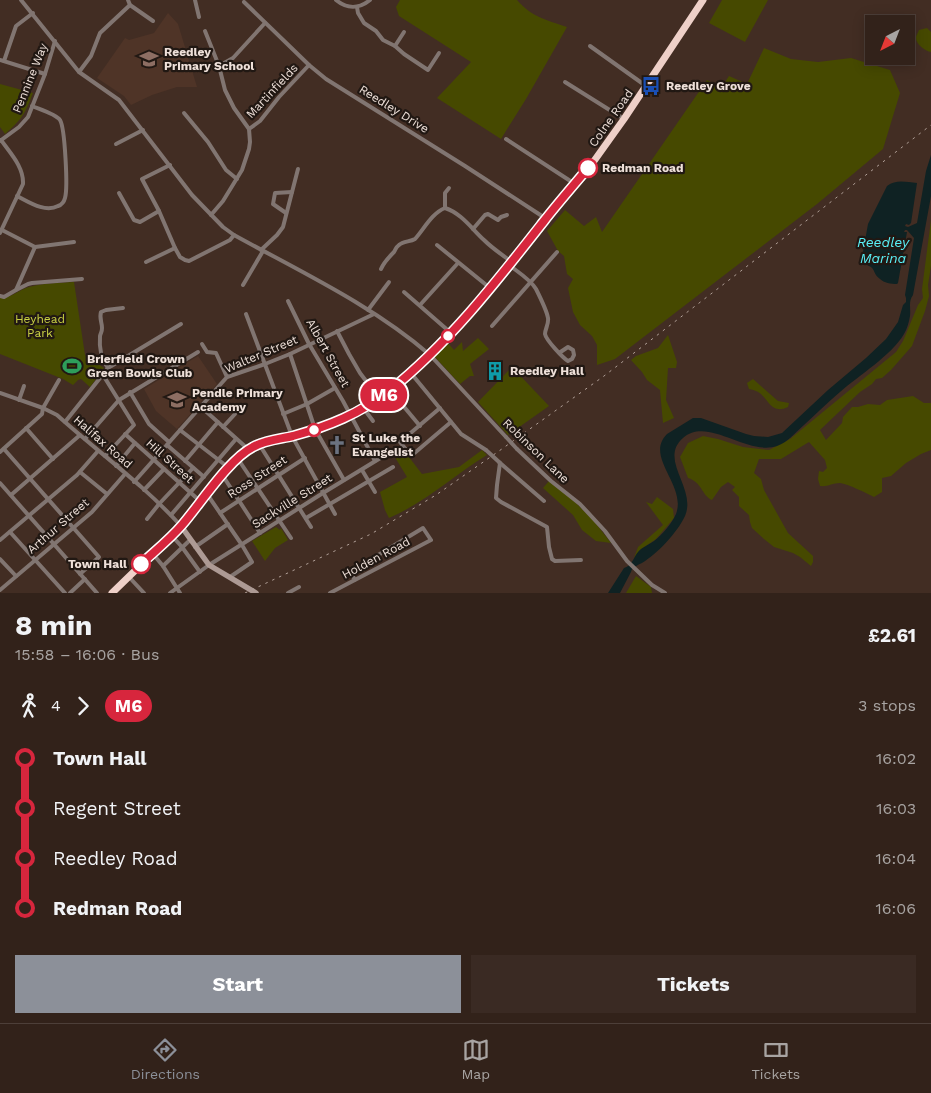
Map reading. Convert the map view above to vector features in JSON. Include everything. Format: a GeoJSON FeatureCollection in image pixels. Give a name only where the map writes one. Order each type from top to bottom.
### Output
{"type":"FeatureCollection","features":[{"type":"Feature","properties":{"kind":"highway","name":"Colne Road"},"geometry":{"type":"LineString","coordinates":[[181,526],[229,468],[248,450],[258,444],[323,427],[364,409],[390,390],[430,355],[490,288],[594,161],[703,0]]}},
{"type":"Feature","properties":{"kind":"highway"},"geometry":{"type":"LineString","coordinates":[[112,593],[181,526]]}},
{"type":"Feature","properties":{"kind":"main road"},"geometry":{"type":"LineString","coordinates":[[181,526],[209,566],[256,593]]}},
{"type":"Feature","properties":{"kind":"street","name":"Robinson Lane"},"geometry":{"type":"LineString","coordinates":[[21,0],[79,72],[119,100],[192,195],[223,227],[262,251],[335,290],[418,344],[517,449],[551,481],[580,504],[605,531],[627,561],[665,593]]}},
{"type":"Feature","properties":{"kind":"street"},"geometry":{"type":"LineString","coordinates":[[199,17],[196,2],[201,0]]}},
{"type":"Feature","properties":{"kind":"street"},"geometry":{"type":"LineString","coordinates":[[336,0],[342,5],[357,7],[364,5],[370,0]]}},
{"type":"Feature","properties":{"kind":"street"},"geometry":{"type":"LineString","coordinates":[[79,72],[90,56],[100,33],[129,2],[153,21]]}},
{"type":"Feature","properties":{"kind":"street","name":"Reedley Drive"},"geometry":{"type":"LineString","coordinates":[[244,2],[326,79],[546,218]]}},
{"type":"Feature","properties":{"kind":"street"},"geometry":{"type":"LineString","coordinates":[[357,7],[364,23],[376,31],[383,40],[395,46],[428,70],[440,53]]}},
{"type":"Feature","properties":{"kind":"street"},"geometry":{"type":"LineString","coordinates":[[33,13],[16,26],[2,60],[45,74]]}},
{"type":"Feature","properties":{"kind":"street"},"geometry":{"type":"LineString","coordinates":[[219,66],[233,58],[265,23]]}},
{"type":"Feature","properties":{"kind":"street"},"geometry":{"type":"LineString","coordinates":[[204,31],[219,66],[225,90],[248,129],[249,148],[237,179],[224,201],[211,215]]}},
{"type":"Feature","properties":{"kind":"street"},"geometry":{"type":"LineString","coordinates":[[395,46],[404,32]]}},
{"type":"Feature","properties":{"kind":"street","name":"Pennine Way"},"geometry":{"type":"LineString","coordinates":[[1,141],[28,117],[55,42]]}},
{"type":"Feature","properties":{"kind":"street"},"geometry":{"type":"LineString","coordinates":[[590,46],[646,86]]}},
{"type":"Feature","properties":{"kind":"street","name":"Martinfields"},"geometry":{"type":"LineString","coordinates":[[248,129],[260,122],[309,65]]}},
{"type":"Feature","properties":{"kind":"street"},"geometry":{"type":"LineString","coordinates":[[565,82],[624,119]]}},
{"type":"Feature","properties":{"kind":"street"},"geometry":{"type":"LineString","coordinates":[[17,196],[45,209],[61,204],[64,201],[66,192],[66,158],[61,123],[57,117],[32,106]]}},
{"type":"Feature","properties":{"kind":"street"},"geometry":{"type":"LineString","coordinates":[[184,113],[208,142],[226,170],[237,179]]}},
{"type":"Feature","properties":{"kind":"street"},"geometry":{"type":"LineString","coordinates":[[116,144],[143,130]]}},
{"type":"Feature","properties":{"kind":"street"},"geometry":{"type":"LineString","coordinates":[[506,139],[575,184]]}},
{"type":"Feature","properties":{"kind":"street"},"geometry":{"type":"LineString","coordinates":[[1,141],[23,176],[22,184],[1,232],[35,247],[74,242]]}},
{"type":"Feature","properties":{"kind":"street"},"geometry":{"type":"LineString","coordinates":[[170,165],[142,179],[160,211],[180,257],[189,261],[230,240],[234,235]]}},
{"type":"Feature","properties":{"kind":"street"},"geometry":{"type":"LineString","coordinates":[[243,285],[262,251],[283,227],[298,169]]}},
{"type":"Feature","properties":{"kind":"street"},"geometry":{"type":"LineString","coordinates":[[445,208],[445,193],[449,188]]}},
{"type":"Feature","properties":{"kind":"street"},"geometry":{"type":"LineString","coordinates":[[286,213],[273,204],[275,193],[292,192]]}},
{"type":"Feature","properties":{"kind":"street"},"geometry":{"type":"LineString","coordinates":[[118,193],[137,222],[160,211]]}},
{"type":"Feature","properties":{"kind":"street"},"geometry":{"type":"LineString","coordinates":[[381,269],[385,260],[400,244],[415,239],[439,210],[445,208],[450,210],[465,221],[535,287],[548,318],[545,334],[559,353]]}},
{"type":"Feature","properties":{"kind":"street"},"geometry":{"type":"LineString","coordinates":[[473,229],[485,215],[488,214],[498,220],[500,217],[507,215]]}},
{"type":"Feature","properties":{"kind":"street"},"geometry":{"type":"LineString","coordinates":[[437,244],[490,288]]}},
{"type":"Feature","properties":{"kind":"street"},"geometry":{"type":"LineString","coordinates":[[16,290],[35,247]]}},
{"type":"Feature","properties":{"kind":"street"},"geometry":{"type":"LineString","coordinates":[[146,262],[175,248]]}},
{"type":"Feature","properties":{"kind":"street"},"geometry":{"type":"LineString","coordinates":[[492,326],[557,252]]}},
{"type":"Feature","properties":{"kind":"street"},"geometry":{"type":"LineString","coordinates":[[420,305],[458,262]]}},
{"type":"Feature","properties":{"kind":"street"},"geometry":{"type":"LineString","coordinates":[[0,296],[4,297],[32,283],[82,279]]}},
{"type":"Feature","properties":{"kind":"street"},"geometry":{"type":"LineString","coordinates":[[368,310],[389,282]]}},
{"type":"Feature","properties":{"kind":"street"},"geometry":{"type":"LineString","coordinates":[[404,292],[451,333]]}},
{"type":"Feature","properties":{"kind":"street","name":"Albert Street"},"geometry":{"type":"LineString","coordinates":[[288,301],[375,461]]}},
{"type":"Feature","properties":{"kind":"street"},"geometry":{"type":"LineString","coordinates":[[108,368],[103,362],[101,354],[102,329],[100,315],[101,312],[106,310],[123,308]]}},
{"type":"Feature","properties":{"kind":"street"},"geometry":{"type":"LineString","coordinates":[[246,314],[292,436],[335,514]]}},
{"type":"Feature","properties":{"kind":"street","name":"Walter Street"},"geometry":{"type":"LineString","coordinates":[[134,482],[227,377],[290,354],[374,314]]}},
{"type":"Feature","properties":{"kind":"street"},"geometry":{"type":"LineString","coordinates":[[65,422],[108,368],[181,324]]}},
{"type":"Feature","properties":{"kind":"street"},"geometry":{"type":"LineString","coordinates":[[337,331],[360,373],[379,398]]}},
{"type":"Feature","properties":{"kind":"street"},"geometry":{"type":"LineString","coordinates":[[202,344],[207,352],[216,353],[227,377]]}},
{"type":"Feature","properties":{"kind":"street"},"geometry":{"type":"LineString","coordinates":[[85,439],[119,400],[198,352]]}},
{"type":"Feature","properties":{"kind":"street"},"geometry":{"type":"LineString","coordinates":[[290,354],[315,429],[344,480]]}},
{"type":"Feature","properties":{"kind":"street"},"geometry":{"type":"LineString","coordinates":[[410,372],[465,437],[486,450],[544,501]]}},
{"type":"Feature","properties":{"kind":"street"},"geometry":{"type":"LineString","coordinates":[[103,375],[134,425],[105,456]]}},
{"type":"Feature","properties":{"kind":"street"},"geometry":{"type":"LineString","coordinates":[[59,380],[43,408],[42,414],[2,451],[30,479],[99,557],[80,574]]}},
{"type":"Feature","properties":{"kind":"street"},"geometry":{"type":"LineString","coordinates":[[19,400],[24,386]]}},
{"type":"Feature","properties":{"kind":"street"},"geometry":{"type":"LineString","coordinates":[[283,414],[307,404],[335,388]]}},
{"type":"Feature","properties":{"kind":"street"},"geometry":{"type":"LineString","coordinates":[[390,390],[420,426]]}},
{"type":"Feature","properties":{"kind":"street"},"geometry":{"type":"LineString","coordinates":[[130,392],[149,424],[185,461],[204,477]]}},
{"type":"Feature","properties":{"kind":"street","name":"Halifax Road"},"geometry":{"type":"LineString","coordinates":[[0,393],[52,412],[144,490],[181,526]]}},
{"type":"Feature","properties":{"kind":"street"},"geometry":{"type":"LineString","coordinates":[[201,407],[248,450]]}},
{"type":"Feature","properties":{"kind":"street"},"geometry":{"type":"LineString","coordinates":[[440,408],[400,442],[412,456],[451,422]]}},
{"type":"Feature","properties":{"kind":"street"},"geometry":{"type":"LineString","coordinates":[[364,409],[372,421]]}},
{"type":"Feature","properties":{"kind":"street"},"geometry":{"type":"LineString","coordinates":[[223,427],[235,414]]}},
{"type":"Feature","properties":{"kind":"street"},"geometry":{"type":"LineString","coordinates":[[185,461],[218,422]]}},
{"type":"Feature","properties":{"kind":"street"},"geometry":{"type":"LineString","coordinates":[[26,428],[53,458]]}},
{"type":"Feature","properties":{"kind":"street"},"geometry":{"type":"LineString","coordinates":[[180,430],[229,468]]}},
{"type":"Feature","properties":{"kind":"street","name":"Hill Street"},"geometry":{"type":"LineString","coordinates":[[126,434],[201,502]]}},
{"type":"Feature","properties":{"kind":"street"},"geometry":{"type":"LineString","coordinates":[[11,496],[80,435]]}},
{"type":"Feature","properties":{"kind":"street"},"geometry":{"type":"LineString","coordinates":[[171,515],[236,439]]}},
{"type":"Feature","properties":{"kind":"street"},"geometry":{"type":"LineString","coordinates":[[116,466],[135,443]]}},
{"type":"Feature","properties":{"kind":"street"},"geometry":{"type":"LineString","coordinates":[[258,444],[311,526]]}},
{"type":"Feature","properties":{"kind":"street"},"geometry":{"type":"LineString","coordinates":[[0,540],[80,472],[98,451]]}},
{"type":"Feature","properties":{"kind":"street","name":"Sackville Street"},"geometry":{"type":"LineString","coordinates":[[170,593],[178,591],[209,566],[387,454]]}},
{"type":"Feature","properties":{"kind":"street"},"geometry":{"type":"LineString","coordinates":[[238,458],[290,538]]}},
{"type":"Feature","properties":{"kind":"street","name":"Ross Street"},"geometry":{"type":"LineString","coordinates":[[220,513],[305,458]]}},
{"type":"Feature","properties":{"kind":"street"},"geometry":{"type":"LineString","coordinates":[[499,462],[496,498],[547,527],[552,559],[555,561],[581,560]]}},
{"type":"Feature","properties":{"kind":"street"},"geometry":{"type":"LineString","coordinates":[[306,518],[393,467]]}},
{"type":"Feature","properties":{"kind":"street"},"geometry":{"type":"LineString","coordinates":[[147,520],[159,504],[193,468]]}},
{"type":"Feature","properties":{"kind":"street"},"geometry":{"type":"LineString","coordinates":[[144,490],[164,469]]}},
{"type":"Feature","properties":{"kind":"street"},"geometry":{"type":"LineString","coordinates":[[362,470],[375,492]]}},
{"type":"Feature","properties":{"kind":"street"},"geometry":{"type":"LineString","coordinates":[[80,472],[107,494]]}},
{"type":"Feature","properties":{"kind":"street","name":"Arthur Street"},"geometry":{"type":"LineString","coordinates":[[0,590],[92,512],[125,474]]}},
{"type":"Feature","properties":{"kind":"street"},"geometry":{"type":"LineString","coordinates":[[222,476],[260,533]]}},
{"type":"Feature","properties":{"kind":"street"},"geometry":{"type":"LineString","coordinates":[[0,483],[97,593]]}},
{"type":"Feature","properties":{"kind":"street"},"geometry":{"type":"LineString","coordinates":[[207,494],[252,562],[230,578]]}},
{"type":"Feature","properties":{"kind":"street"},"geometry":{"type":"LineString","coordinates":[[195,547],[228,524]]}},
{"type":"Feature","properties":{"kind":"street","name":"Holden Road"},"geometry":{"type":"LineString","coordinates":[[330,593],[355,580],[431,540],[423,528],[350,572],[355,580]]}},
{"type":"Feature","properties":{"kind":"street"},"geometry":{"type":"LineString","coordinates":[[10,532],[64,593]]}},
{"type":"Feature","properties":{"kind":"street"},"geometry":{"type":"LineString","coordinates":[[172,536],[200,572]]}},
{"type":"Feature","properties":{"kind":"street"},"geometry":{"type":"LineString","coordinates":[[163,566],[190,540]]}},
{"type":"Feature","properties":{"kind":"street"},"geometry":{"type":"LineString","coordinates":[[153,553],[178,591]]}},
{"type":"Feature","properties":{"kind":"street"},"geometry":{"type":"LineString","coordinates":[[0,558],[16,576]]}},
{"type":"Feature","properties":{"kind":"street"},"geometry":{"type":"LineString","coordinates":[[129,577],[144,593]]}},
{"type":"Feature","properties":{"kind":"street"},"geometry":{"type":"LineString","coordinates":[[71,593],[85,580]]}},
{"type":"Feature","properties":{"kind":"street"},"geometry":{"type":"LineString","coordinates":[[288,593],[299,586]]}},
{"type":"Feature","properties":{"kind":"shaded area","name":"Reedley Primary School"},"geometry":{"type":"Polygon","coordinates":[[[168,13],[178,24],[197,87],[177,87],[152,95],[131,105],[124,96],[97,78],[125,38],[129,40],[154,33],[168,13]]]}},
{"type":"Feature","properties":{"kind":"shaded area","name":"Pendle Primary Academy"},"geometry":{"type":"Polygon","coordinates":[[[198,356],[217,384],[177,429],[156,411],[144,389],[198,356]]]}},
{"type":"Feature","properties":{"kind":"green space"},"geometry":{"type":"Polygon","coordinates":[[[400,0],[517,0],[534,14],[567,27],[501,139],[437,98],[471,62],[399,16],[396,7],[400,0]]]}},
{"type":"Feature","properties":{"kind":"green space"},"geometry":{"type":"Polygon","coordinates":[[[722,0],[768,0],[745,42],[709,23],[722,0]]]}},
{"type":"Feature","properties":{"kind":"green space"},"geometry":{"type":"Polygon","coordinates":[[[927,28],[931,32],[931,52],[924,49],[916,41],[919,30],[927,28]]]}},
{"type":"Feature","properties":{"kind":"green space"},"geometry":{"type":"Polygon","coordinates":[[[764,48],[791,59],[818,62],[851,58],[865,62],[865,65],[874,65],[890,70],[900,93],[883,149],[817,204],[615,359],[597,365],[597,345],[592,336],[580,325],[573,312],[568,288],[573,279],[567,274],[564,256],[558,251],[547,231],[565,210],[584,226],[596,217],[602,232],[707,80],[721,88],[729,76],[747,84],[764,48]]]}},
{"type":"Feature","properties":{"kind":"green space"},"geometry":{"type":"Polygon","coordinates":[[[0,84],[33,93],[22,116],[5,134],[0,127],[0,84]]]}},
{"type":"Feature","properties":{"kind":"green space"},"geometry":{"type":"Polygon","coordinates":[[[931,220],[929,296],[912,346],[891,370],[860,392],[820,430],[826,440],[842,423],[843,417],[852,407],[868,404],[880,405],[887,400],[913,396],[924,403],[931,403],[931,450],[906,463],[891,476],[882,478],[882,492],[874,497],[840,483],[820,486],[818,479],[819,471],[823,472],[827,468],[825,460],[809,442],[781,459],[759,459],[754,473],[761,479],[764,490],[788,533],[813,556],[811,566],[793,553],[774,547],[752,528],[749,515],[739,506],[739,497],[732,490],[735,487],[728,482],[721,487],[712,500],[709,498],[693,480],[688,478],[680,457],[688,443],[703,436],[743,447],[769,450],[790,439],[896,352],[923,298],[922,289],[931,220]]]}},
{"type":"Feature","properties":{"kind":"green space","name":"Heyhead Park"},"geometry":{"type":"Polygon","coordinates":[[[74,282],[85,355],[104,368],[90,387],[81,379],[73,385],[63,379],[0,354],[0,297],[12,295],[25,288],[34,286],[74,282]]]}},
{"type":"Feature","properties":{"kind":"green space"},"geometry":{"type":"Polygon","coordinates":[[[668,335],[677,362],[676,368],[668,368],[666,400],[674,418],[663,423],[660,390],[647,380],[631,360],[636,356],[658,348],[668,335]]]}},
{"type":"Feature","properties":{"kind":"green space"},"geometry":{"type":"Polygon","coordinates":[[[478,338],[489,349],[470,364],[474,376],[470,376],[460,384],[434,356],[448,343],[454,350],[462,342],[463,351],[478,338]]]}},
{"type":"Feature","properties":{"kind":"green space"},"geometry":{"type":"Polygon","coordinates":[[[512,367],[549,406],[508,435],[478,402],[512,367]]]}},
{"type":"Feature","properties":{"kind":"green space"},"geometry":{"type":"Polygon","coordinates":[[[753,379],[778,401],[789,403],[788,407],[783,409],[775,408],[761,394],[749,389],[747,383],[753,379]]]}},
{"type":"Feature","properties":{"kind":"green space"},"geometry":{"type":"Polygon","coordinates":[[[402,448],[422,474],[459,467],[482,450],[487,455],[427,497],[389,518],[380,492],[407,477],[393,454],[402,448]]]}},
{"type":"Feature","properties":{"kind":"green space"},"geometry":{"type":"Polygon","coordinates":[[[549,481],[575,502],[593,520],[611,543],[596,541],[582,530],[573,515],[543,488],[549,481]]]}},
{"type":"Feature","properties":{"kind":"green space"},"geometry":{"type":"Polygon","coordinates":[[[657,497],[673,509],[674,518],[656,539],[640,550],[634,558],[638,547],[663,525],[646,502],[652,504],[657,497]]]}},
{"type":"Feature","properties":{"kind":"green space"},"geometry":{"type":"Polygon","coordinates":[[[276,527],[280,530],[281,528],[288,540],[275,548],[265,561],[252,541],[276,527]]]}},
{"type":"Feature","properties":{"kind":"green space"},"geometry":{"type":"Polygon","coordinates":[[[636,576],[651,587],[652,593],[626,593],[636,576]]]}},
{"type":"Feature","properties":{"kind":"water","name":"Reedley Marina"},"geometry":{"type":"Polygon","coordinates":[[[931,155],[931,196],[910,303],[909,321],[899,342],[791,437],[777,446],[765,448],[753,446],[704,431],[693,432],[683,438],[676,447],[674,456],[686,495],[687,506],[685,516],[672,536],[660,549],[632,569],[620,593],[608,593],[624,568],[629,565],[641,549],[660,536],[676,514],[678,503],[676,493],[660,452],[661,443],[667,434],[693,418],[701,418],[754,436],[768,437],[782,433],[886,339],[898,322],[903,305],[906,302],[905,295],[914,238],[905,230],[904,232],[907,232],[898,283],[886,282],[877,276],[872,268],[861,263],[868,224],[887,186],[894,182],[917,183],[911,223],[905,226],[908,227],[917,223],[926,171],[931,155]]]}},
{"type":"Feature","properties":{"kind":"railway"},"geometry":{"type":"LineString","coordinates":[[245,593],[371,534],[436,495],[604,376],[931,125]]}},
{"type":"Feature","properties":{"kind":"bus line","name":"M6"},"geometry":{"type":"LineString","coordinates":[[141,564],[181,526],[229,468],[248,450],[258,444],[323,427],[364,409],[390,390],[430,355],[512,262],[588,168]]}},
{"type":"Feature","properties":{"kind":"place","name":"Reedley Primary School"},"geometry":{"type":"Point","coordinates":[149,59]}},
{"type":"Feature","properties":{"kind":"place","name":"Reedley Grove"},"geometry":{"type":"Point","coordinates":[651,86]}},
{"type":"Feature","properties":{"kind":"place","name":"Redman Road"},"geometry":{"type":"Point","coordinates":[588,168]}},
{"type":"Feature","properties":{"kind":"place","name":"Brierfield Crown Green Bowls Club"},"geometry":{"type":"Point","coordinates":[72,366]}},
{"type":"Feature","properties":{"kind":"place","name":"Reedley Hall"},"geometry":{"type":"Point","coordinates":[495,371]}},
{"type":"Feature","properties":{"kind":"place","name":"Pendle Primary Academy"},"geometry":{"type":"Point","coordinates":[177,400]}},
{"type":"Feature","properties":{"kind":"place","name":"St Luke the Evangelist"},"geometry":{"type":"Point","coordinates":[337,445]}},
{"type":"Feature","properties":{"kind":"place","name":"Town Hall"},"geometry":{"type":"Point","coordinates":[141,564]}}]}
